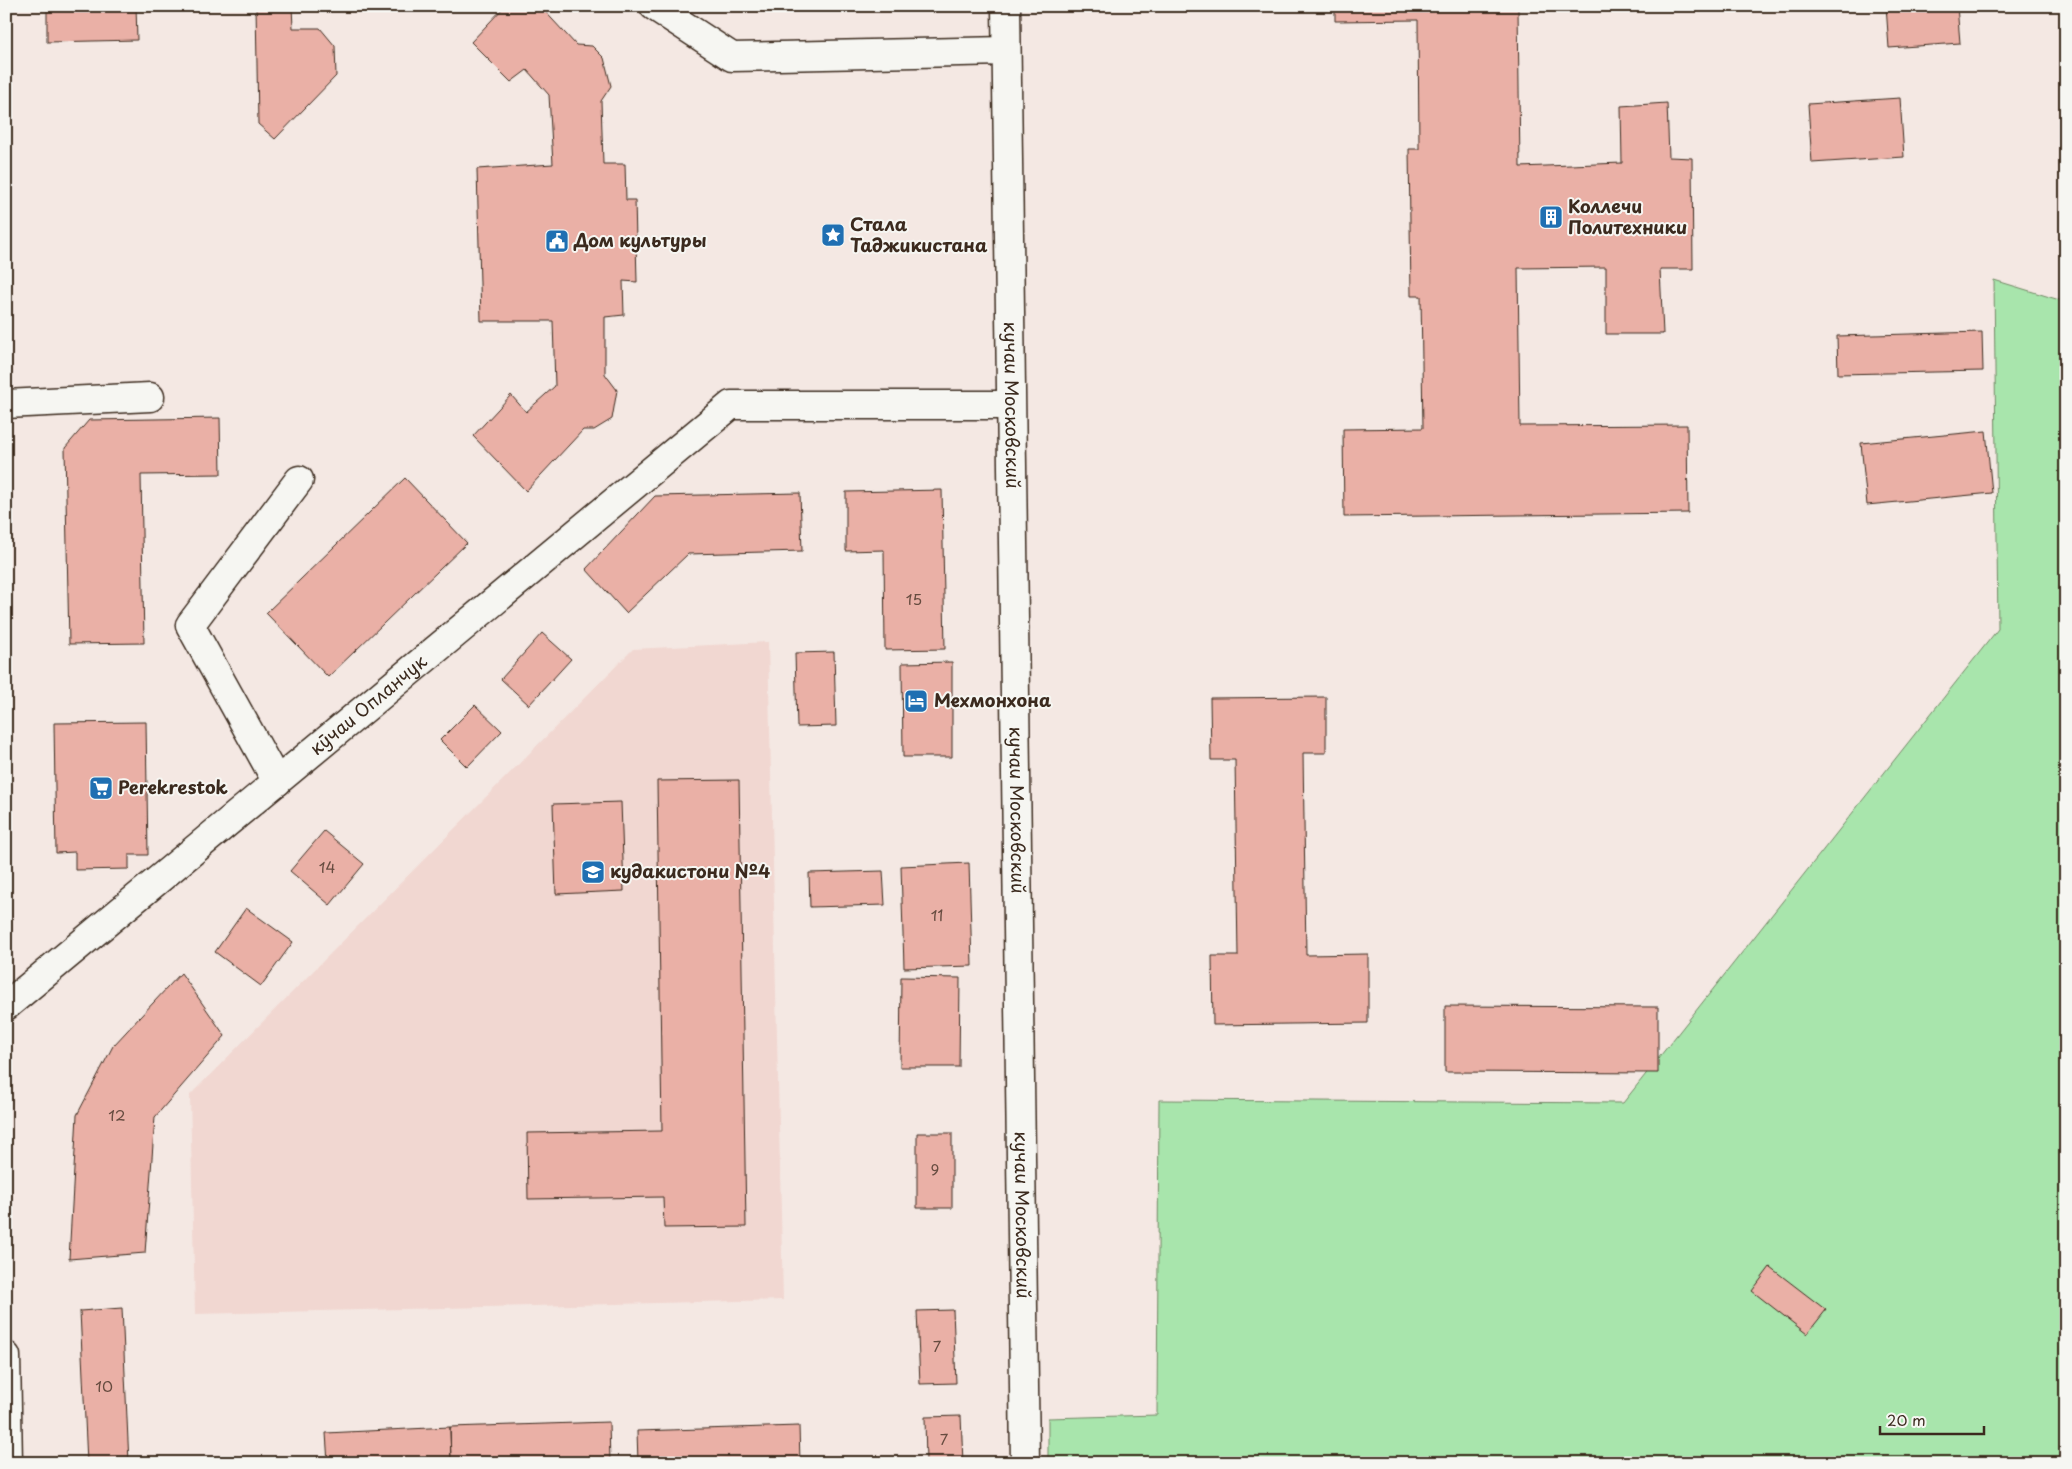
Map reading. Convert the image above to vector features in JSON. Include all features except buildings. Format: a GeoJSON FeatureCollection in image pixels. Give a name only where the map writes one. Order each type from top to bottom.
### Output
{"type":"FeatureCollection","features":[{"type":"Feature","properties":{"kind":"street"},"geometry":{"type":"LineString","coordinates":[[654,6],[732,57],[1006,51]]}},
{"type":"Feature","properties":{"kind":"street","name":"кучаи Московский"},"geometry":{"type":"LineString","coordinates":[[1006,6],[1009,405],[1025,1463]]}},
{"type":"Feature","properties":{"kind":"street"},"geometry":{"type":"LineString","coordinates":[[6,404],[150,397]]}},
{"type":"Feature","properties":{"kind":"street","name":"кӯчаи Опланчук"},"geometry":{"type":"LineString","coordinates":[[6,1006],[731,405],[1009,405]]}},
{"type":"Feature","properties":{"kind":"street"},"geometry":{"type":"LineString","coordinates":[[277,782],[190,625],[299,480]]}},
{"type":"Feature","properties":{"kind":"street"},"geometry":{"type":"LineString","coordinates":[[6,1356],[8,1463]]}},
{"type":"Feature","properties":{"kind":"shaded area","name":"кудакистони №4"},"geometry":{"type":"Polygon","coordinates":[[[768,642],[783,1300],[195,1314],[190,1095],[633,649],[768,642]]]}},
{"type":"Feature","properties":{"kind":"green space"},"geometry":{"type":"Polygon","coordinates":[[[1994,280],[2066,302],[2066,1463],[1048,1463],[1048,1418],[1157,1415],[1159,1100],[1623,1103],[1998,629],[1994,280]]]}},
{"type":"Feature","properties":{"kind":"place","name":"Коллечи Политехники"},"geometry":{"type":"Point","coordinates":[1551,217]}},
{"type":"Feature","properties":{"kind":"place","name":"Стала Таджикистана"},"geometry":{"type":"Point","coordinates":[833,235]}},
{"type":"Feature","properties":{"kind":"place","name":"Дом культуры"},"geometry":{"type":"Point","coordinates":[557,241]}},
{"type":"Feature","properties":{"kind":"place","name":"Мехмонхона"},"geometry":{"type":"Point","coordinates":[916,701]}},
{"type":"Feature","properties":{"kind":"place","name":"Perekrestok"},"geometry":{"type":"Point","coordinates":[101,788]}},
{"type":"Feature","properties":{"kind":"place","name":"кудакистони №4"},"geometry":{"type":"Point","coordinates":[593,872]}}]}
